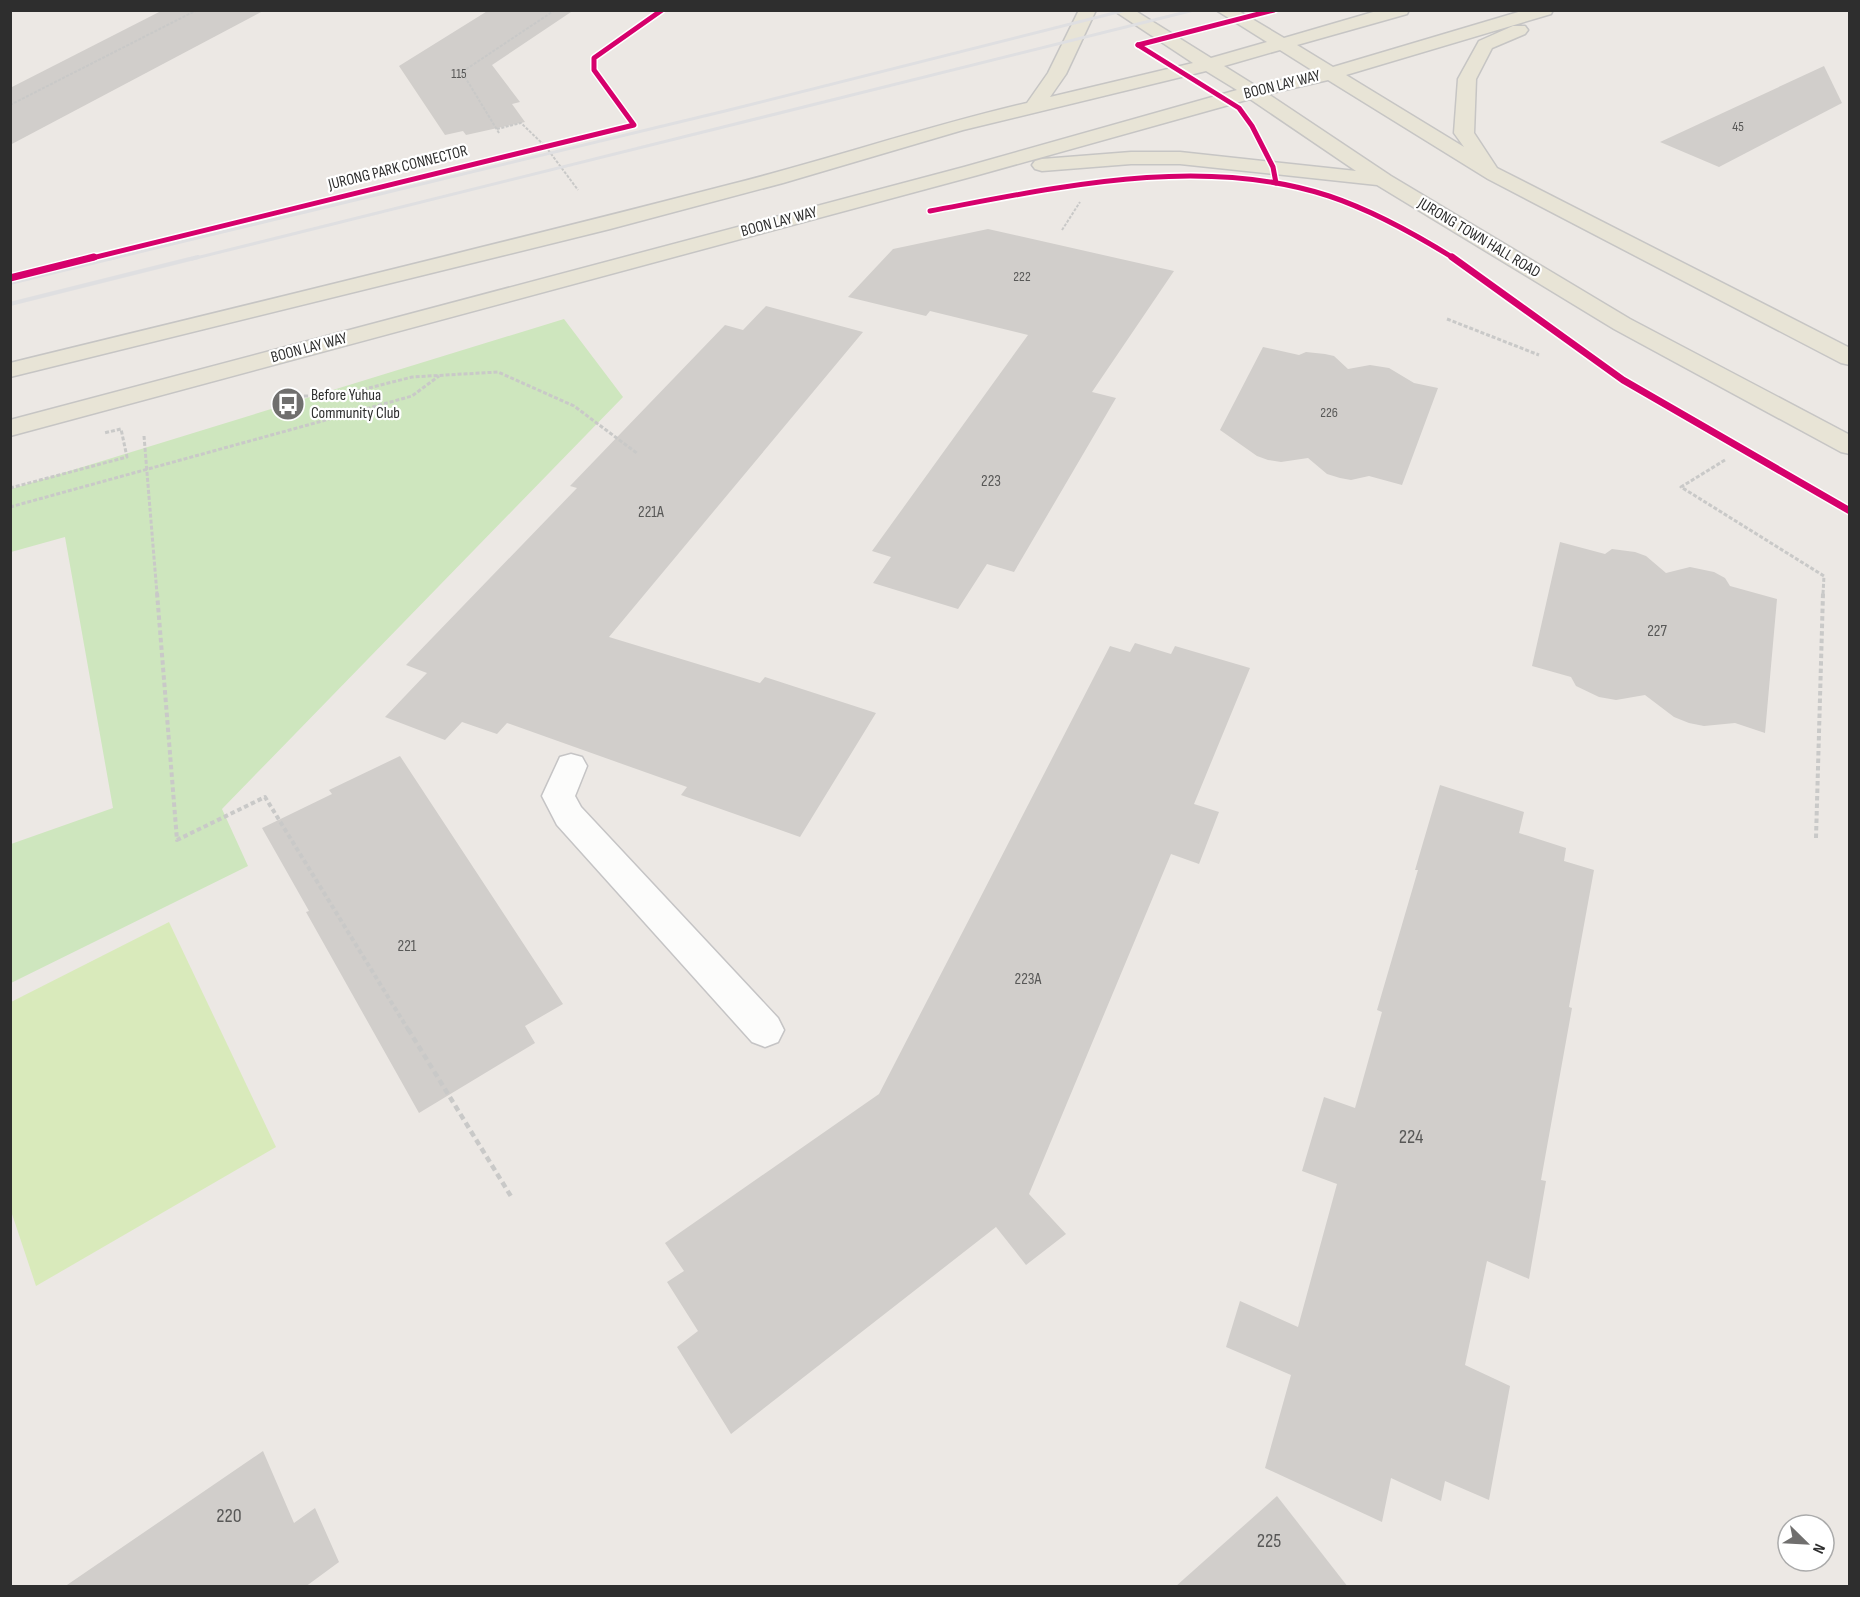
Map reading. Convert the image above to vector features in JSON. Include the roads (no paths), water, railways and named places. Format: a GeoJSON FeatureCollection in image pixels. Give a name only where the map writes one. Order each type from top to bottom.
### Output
{"type":"FeatureCollection","features":[{"type":"Feature","properties":{"kind":"main road"},"geometry":{"type":"LineString","coordinates":[[1035,105],[1057,74],[1088,10]]}},
{"type":"Feature","properties":{"kind":"main road","name":"JURONG TOWN HALL ROAD"},"geometry":{"type":"LineString","coordinates":[[1121,10],[1254,93],[1384,180],[1622,324],[1850,446]]}},
{"type":"Feature","properties":{"kind":"main road"},"geometry":{"type":"LineString","coordinates":[[1224,10],[1495,175],[1850,358]]}},
{"type":"Feature","properties":{"kind":"main road","name":"BOON LAY WAY"},"geometry":{"type":"LineString","coordinates":[[10,370],[776,179],[957,125],[1208,65],[1401,10]]}},
{"type":"Feature","properties":{"kind":"main road","name":"BOON LAY WAY"},"geometry":{"type":"LineString","coordinates":[[10,428],[971,171],[1224,99],[1329,74],[1545,10]]}},
{"type":"Feature","properties":{"kind":"main road"},"geometry":{"type":"LineString","coordinates":[[1495,175],[1464,133],[1467,80],[1485,45],[1560,10]]}},
{"type":"Feature","properties":{"kind":"main road"},"geometry":{"type":"LineString","coordinates":[[971,171],[1131,158],[1180,158],[1384,180]]}},
{"type":"Feature","properties":{"kind":"lane"},"geometry":{"type":"LineString","coordinates":[[571,766],[558,796],[569,816],[765,1030]]}},
{"type":"Feature","properties":{"kind":"railway"},"geometry":{"type":"LineString","coordinates":[[110,259],[725,111],[1126,10]]}},
{"type":"Feature","properties":{"kind":"railway"},"geometry":{"type":"LineString","coordinates":[[192,259],[1194,10]]}},
{"type":"Feature","properties":{"kind":"railway"},"geometry":{"type":"LineString","coordinates":[[10,283],[116,257]]}},
{"type":"Feature","properties":{"kind":"railway"},"geometry":{"type":"LineString","coordinates":[[10,304],[198,257]]}},
{"type":"Feature","properties":{"kind":"place","name":"Before Yuhua Community Club"},"geometry":{"type":"Point","coordinates":[288,404]}}]}
